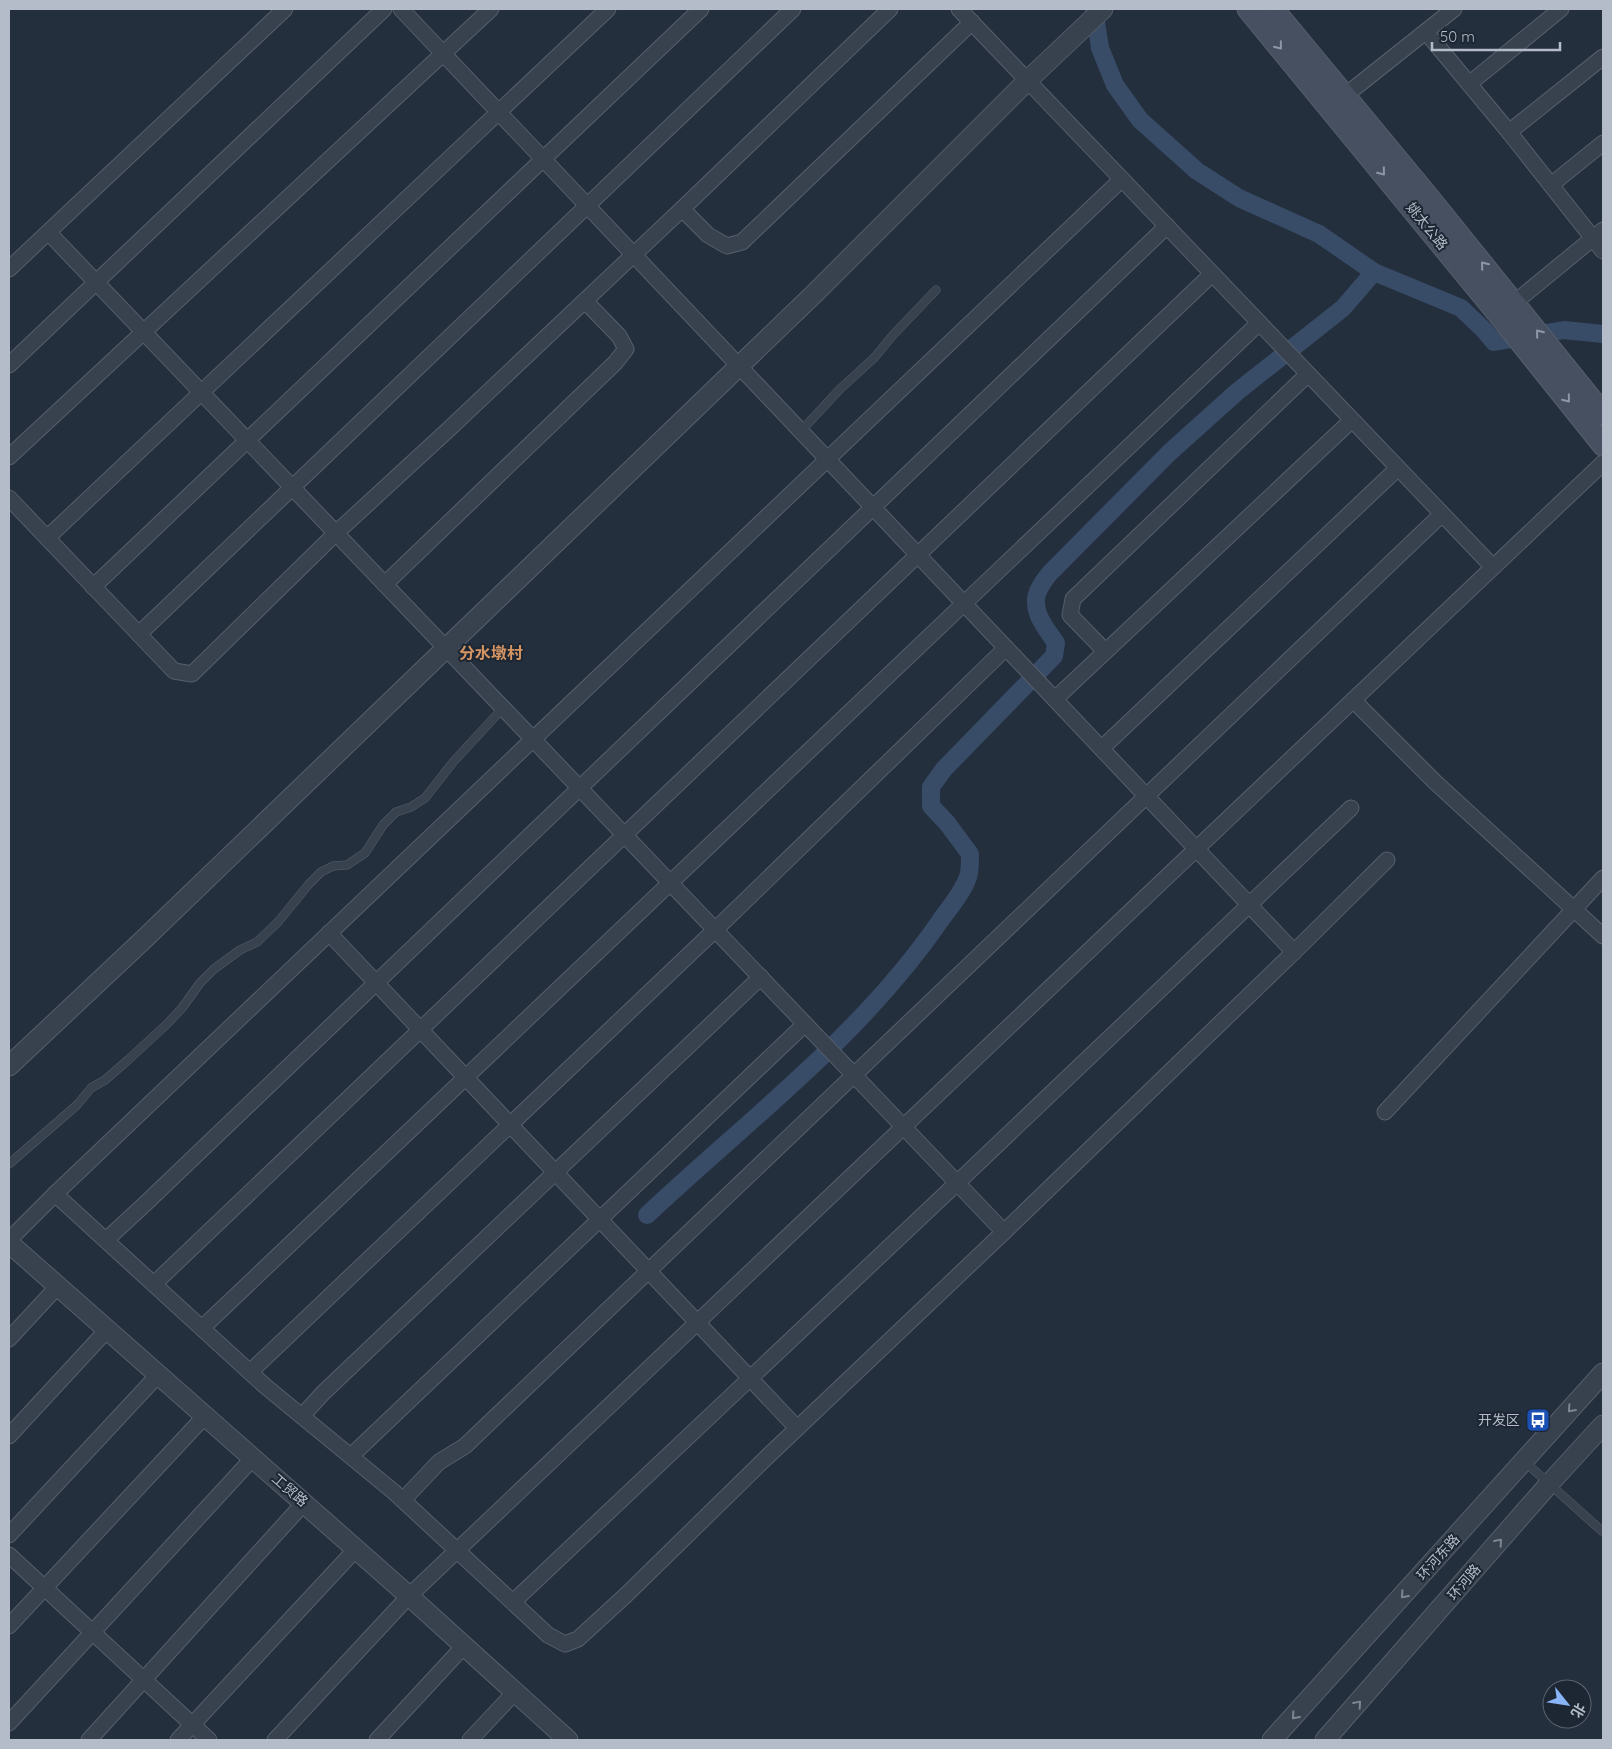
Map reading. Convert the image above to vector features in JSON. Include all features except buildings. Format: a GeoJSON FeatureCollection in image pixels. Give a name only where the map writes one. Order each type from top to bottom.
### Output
{"type":"FeatureCollection","features":[{"type":"Feature","properties":{"kind":"main road","name":"姚太公路"},"geometry":{"type":"LineString","coordinates":[[1248,9],[1338,102]]}},
{"type":"Feature","properties":{"kind":"main road","name":"姚太公路"},"geometry":{"type":"LineString","coordinates":[[1273,9],[1338,102],[1507,309],[1564,364],[1603,414]]}},
{"type":"Feature","properties":{"kind":"main road","name":"姚太公路"},"geometry":{"type":"LineString","coordinates":[[1507,309],[1536,361],[1603,445]]}},
{"type":"Feature","properties":{"kind":"street"},"geometry":{"type":"LineString","coordinates":[[9,269],[285,9]]}},
{"type":"Feature","properties":{"kind":"street"},"geometry":{"type":"LineString","coordinates":[[9,365],[384,9]]}},
{"type":"Feature","properties":{"kind":"street"},"geometry":{"type":"LineString","coordinates":[[401,9],[1294,952]]}},
{"type":"Feature","properties":{"kind":"street"},"geometry":{"type":"LineString","coordinates":[[9,457],[492,9]]}},
{"type":"Feature","properties":{"kind":"street"},"geometry":{"type":"LineString","coordinates":[[47,538],[608,9]]}},
{"type":"Feature","properties":{"kind":"street"},"geometry":{"type":"LineString","coordinates":[[93,587],[701,9]]}},
{"type":"Feature","properties":{"kind":"street"},"geometry":{"type":"LineString","coordinates":[[139,634],[793,9]]}},
{"type":"Feature","properties":{"kind":"street"},"geometry":{"type":"LineString","coordinates":[[9,498],[174,671],[192,674],[336,533],[634,255],[890,9]]}},
{"type":"Feature","properties":{"kind":"street"},"geometry":{"type":"LineString","coordinates":[[959,9],[1493,567]]}},
{"type":"Feature","properties":{"kind":"street"},"geometry":{"type":"LineString","coordinates":[[9,1066],[740,366],[1027,81],[1103,9]]}},
{"type":"Feature","properties":{"kind":"street"},"geometry":{"type":"LineString","coordinates":[[1338,102],[1454,9]]}},
{"type":"Feature","properties":{"kind":"street"},"geometry":{"type":"LineString","coordinates":[[1469,84],[1561,9]]}},
{"type":"Feature","properties":{"kind":"street"},"geometry":{"type":"LineString","coordinates":[[682,209],[708,235],[727,246],[742,242],[972,22]]}},
{"type":"Feature","properties":{"kind":"street"},"geometry":{"type":"LineString","coordinates":[[1426,32],[1551,185],[1598,234],[1603,251]]}},
{"type":"Feature","properties":{"kind":"street"},"geometry":{"type":"LineString","coordinates":[[1509,132],[1603,57]]}},
{"type":"Feature","properties":{"kind":"street"},"geometry":{"type":"LineString","coordinates":[[1551,185],[1603,143]]}},
{"type":"Feature","properties":{"kind":"street"},"geometry":{"type":"LineString","coordinates":[[9,1242],[55,1194],[1122,179]]}},
{"type":"Feature","properties":{"kind":"street"},"geometry":{"type":"LineString","coordinates":[[106,1240],[1167,226]]}},
{"type":"Feature","properties":{"kind":"street"},"geometry":{"type":"LineString","coordinates":[[49,232],[1004,1232]]}},
{"type":"Feature","properties":{"kind":"street"},"geometry":{"type":"LineString","coordinates":[[1507,309],[1598,234]]}},
{"type":"Feature","properties":{"kind":"street"},"geometry":{"type":"LineString","coordinates":[[154,1284],[1212,274]]}},
{"type":"Feature","properties":{"kind":"street"},"geometry":{"type":"LineString","coordinates":[[385,584],[615,363],[626,350],[619,336],[585,301]]}},
{"type":"Feature","properties":{"kind":"street"},"geometry":{"type":"LineString","coordinates":[[202,1328],[1259,323]]}},
{"type":"Feature","properties":{"kind":"street"},"geometry":{"type":"LineString","coordinates":[[1105,651],[1070,615],[1074,600],[1308,374]]}},
{"type":"Feature","properties":{"kind":"street"},"geometry":{"type":"LineString","coordinates":[[1051,695],[1105,651],[1352,420]]}},
{"type":"Feature","properties":{"kind":"street"},"geometry":{"type":"LineString","coordinates":[[275,1740],[409,1596],[1603,463]]}},
{"type":"Feature","properties":{"kind":"street"},"geometry":{"type":"LineString","coordinates":[[1102,748],[1398,468]]}},
{"type":"Feature","properties":{"kind":"street"},"geometry":{"type":"LineString","coordinates":[[402,1500],[440,1462],[465,1446],[1442,514]]}},
{"type":"Feature","properties":{"kind":"street"},"geometry":{"type":"LineString","coordinates":[[250,1372],[716,930],[1006,648]]}},
{"type":"Feature","properties":{"kind":"street"},"geometry":{"type":"LineString","coordinates":[[1352,700],[1435,782],[1603,936]]}},
{"type":"Feature","properties":{"kind":"street"},"geometry":{"type":"LineString","coordinates":[[512,1602],[1351,808]]}},
{"type":"Feature","properties":{"kind":"street"},"geometry":{"type":"LineString","coordinates":[[55,1194],[250,1372],[402,1500],[548,1635],[565,1644],[578,1639],[626,1595],[797,1428],[1004,1232],[1294,952],[1387,860]]}},
{"type":"Feature","properties":{"kind":"street"},"geometry":{"type":"LineString","coordinates":[[1386,1112],[1603,878]]}},
{"type":"Feature","properties":{"kind":"street"},"geometry":{"type":"LineString","coordinates":[[329,933],[797,1428]]}},
{"type":"Feature","properties":{"kind":"street"},"geometry":{"type":"LineString","coordinates":[[302,1416],[323,1393],[761,977]]}},
{"type":"Feature","properties":{"kind":"street"},"geometry":{"type":"LineString","coordinates":[[351,1456],[600,1220],[809,1028]]}},
{"type":"Feature","properties":{"kind":"street","name":"工贸路"},"geometry":{"type":"LineString","coordinates":[[9,1242],[409,1596],[568,1740]]}},
{"type":"Feature","properties":{"kind":"street"},"geometry":{"type":"LineString","coordinates":[[9,1339],[58,1286]]}},
{"type":"Feature","properties":{"kind":"street"},"geometry":{"type":"LineString","coordinates":[[9,1436],[107,1330]]}},
{"type":"Feature","properties":{"kind":"street","name":"环河东路"},"geometry":{"type":"LineString","coordinates":[[1272,1740],[1603,1373]]}},
{"type":"Feature","properties":{"kind":"street"},"geometry":{"type":"LineString","coordinates":[[9,1535],[158,1375]]}},
{"type":"Feature","properties":{"kind":"street"},"geometry":{"type":"LineString","coordinates":[[9,1626],[205,1416]]}},
{"type":"Feature","properties":{"kind":"street","name":"环河路"},"geometry":{"type":"LineString","coordinates":[[1326,1740],[1549,1484],[1603,1425]]}},
{"type":"Feature","properties":{"kind":"street"},"geometry":{"type":"LineString","coordinates":[[9,1723],[253,1458]]}},
{"type":"Feature","properties":{"kind":"street"},"geometry":{"type":"LineString","coordinates":[[89,1740],[304,1503]]}},
{"type":"Feature","properties":{"kind":"street"},"geometry":{"type":"LineString","coordinates":[[178,1740],[356,1549]]}},
{"type":"Feature","properties":{"kind":"street"},"geometry":{"type":"LineString","coordinates":[[9,1555],[209,1740]]}},
{"type":"Feature","properties":{"kind":"street"},"geometry":{"type":"LineString","coordinates":[[377,1740],[464,1646]]}},
{"type":"Feature","properties":{"kind":"street"},"geometry":{"type":"LineString","coordinates":[[470,1740],[515,1692]]}},
{"type":"Feature","properties":{"kind":"lane"},"geometry":{"type":"LineString","coordinates":[[801,431],[874,358],[936,290]]}},
{"type":"Feature","properties":{"kind":"lane"},"geometry":{"type":"LineString","coordinates":[[9,1164],[77,1105],[91,1088],[128,1060],[167,1024],[182,1008],[200,983],[214,969],[240,950],[257,942],[264,936],[321,872],[333,866],[347,865],[365,853],[383,825],[396,812],[411,808],[425,798],[454,762],[503,708]]}},
{"type":"Feature","properties":{"kind":"lane"},"geometry":{"type":"LineString","coordinates":[[1524,1461],[1603,1532]]}},
{"type":"Feature","properties":{"kind":"waterway"},"geometry":{"type":"LineString","coordinates":[[1094,9],[1100,48],[1115,85],[1140,120],[1197,171],[1239,198],[1319,234],[1374,272],[1461,308],[1494,342],[1564,330],[1603,334]]}},
{"type":"Feature","properties":{"kind":"waterway"},"geometry":{"type":"LineString","coordinates":[[647,1215],[802,1076],[839,1040],[909,963],[961,892],[969,873],[970,854],[947,823],[931,806],[931,787],[944,769],[1054,656],[1056,643],[1040,619],[1036,605],[1038,591],[1048,576],[1170,452],[1238,391],[1343,308],[1374,272]]}},
{"type":"Feature","properties":{"kind":"place","name":"开发区"},"geometry":{"type":"Point","coordinates":[1538,1420]}},
{"type":"Feature","properties":{"kind":"district","name":"分水墩村"},"geometry":{"type":"Point","coordinates":[491,653]}}]}
